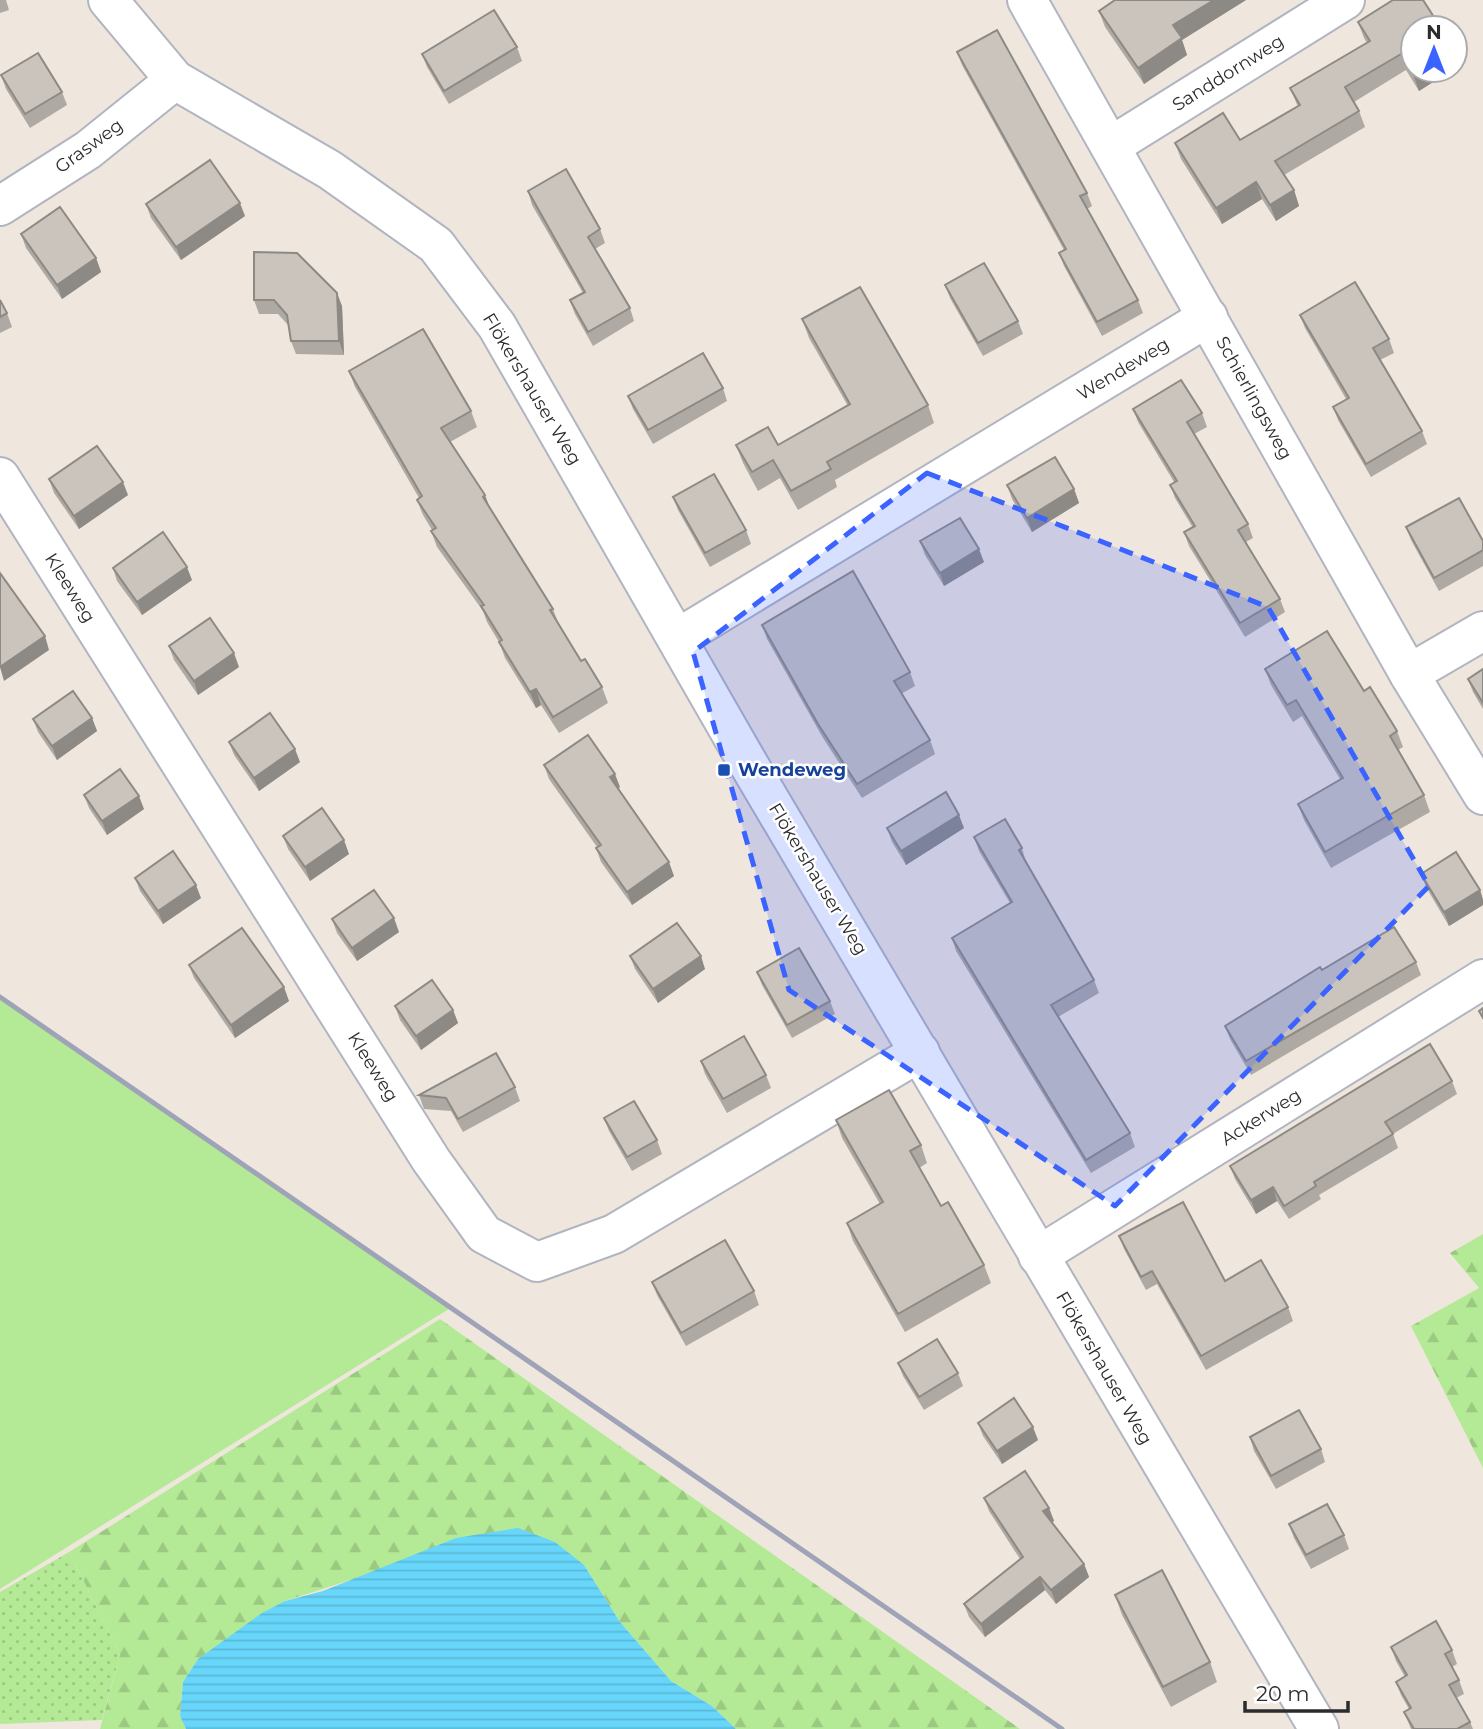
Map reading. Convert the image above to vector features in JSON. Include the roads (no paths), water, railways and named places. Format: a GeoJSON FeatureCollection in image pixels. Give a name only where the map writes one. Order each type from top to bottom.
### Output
{"type":"FeatureCollection","features":[{"type":"Feature","properties":{"kind":"street","name":"Flökershauser Weg"},"geometry":{"type":"LineString","coordinates":[[108,0],[175,80],[330,170],[436,245],[498,326],[745,758],[1319,1729]]}},
{"type":"Feature","properties":{"kind":"street","name":"Schierlingsweg"},"geometry":{"type":"LineString","coordinates":[[1027,0],[1409,674],[1483,795]]}},
{"type":"Feature","properties":{"kind":"street","name":"Sanddornweg"},"geometry":{"type":"LineString","coordinates":[[1111,146],[1345,0]]}},
{"type":"Feature","properties":{"kind":"street","name":"Grasweg"},"geometry":{"type":"LineString","coordinates":[[0,206],[88,150],[175,80]]}},
{"type":"Feature","properties":{"kind":"street","name":"Wendeweg"},"geometry":{"type":"LineString","coordinates":[[678,638],[1208,317]]}},
{"type":"Feature","properties":{"kind":"street","name":"Kleeweg"},"geometry":{"type":"LineString","coordinates":[[0,477],[424,1148],[484,1234],[537,1262],[614,1234],[920,1052]]}},
{"type":"Feature","properties":{"kind":"street"},"geometry":{"type":"LineString","coordinates":[[1409,674],[1483,631]]}},
{"type":"Feature","properties":{"kind":"street","name":"Ackerweg"},"geometry":{"type":"LineString","coordinates":[[1038,1256],[1483,979]]}},
{"type":"Feature","properties":{"kind":"water"},"geometry":{"type":"Polygon","coordinates":[[[518,1528],[555,1542],[584,1565],[620,1622],[671,1681],[712,1706],[736,1729],[186,1729],[180,1716],[183,1682],[198,1659],[262,1613],[285,1601],[323,1591],[456,1538],[518,1528]]]}},
{"type":"Feature","properties":{"kind":"railway"},"geometry":{"type":"LineString","coordinates":[[0,997],[1062,1729]]}},
{"type":"Feature","properties":{"kind":"place","name":"Wendeweg"},"geometry":{"type":"Point","coordinates":[724,770]}}]}
